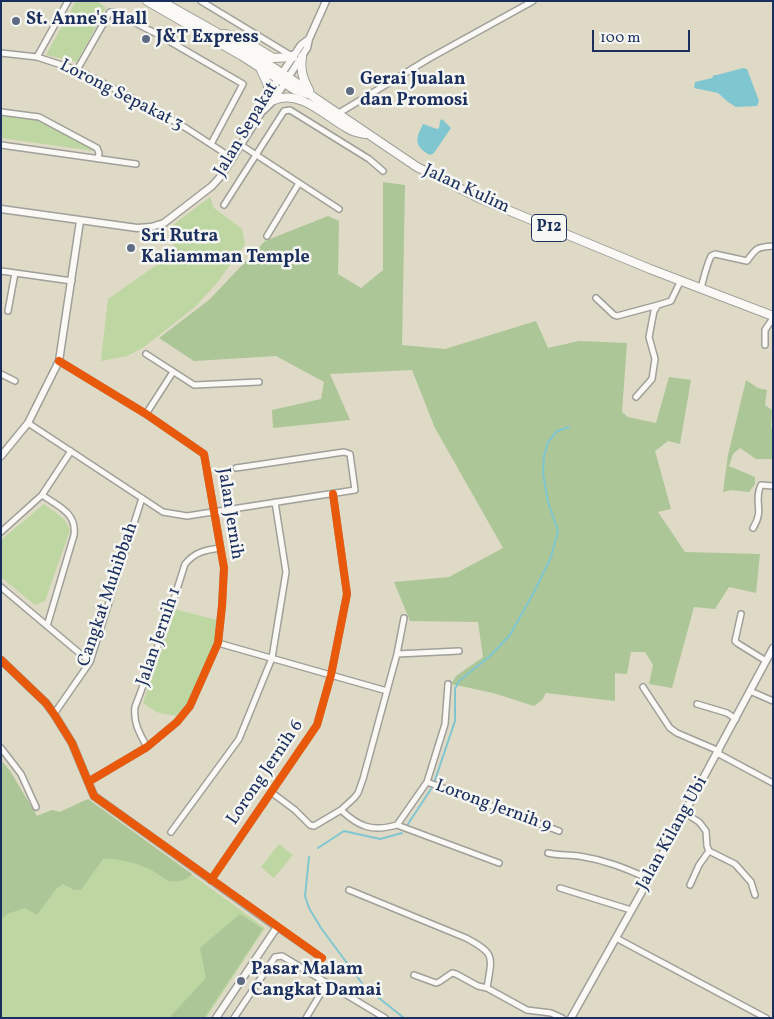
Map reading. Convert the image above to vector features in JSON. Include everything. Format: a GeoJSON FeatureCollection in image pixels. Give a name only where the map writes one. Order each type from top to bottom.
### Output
{"type":"FeatureCollection","features":[{"type":"Feature","properties":{"kind":"main road","name":"Jalan Kulim"},"geometry":{"type":"LineString","coordinates":[[148,1],[252,63],[283,78]]}},
{"type":"Feature","properties":{"kind":"main road","name":"Jalan Kulim"},"geometry":{"type":"LineString","coordinates":[[161,1],[217,32],[283,78],[295,90],[312,96],[417,167],[488,202],[773,317]]}},
{"type":"Feature","properties":{"kind":"main road"},"geometry":{"type":"LineString","coordinates":[[217,32],[239,37],[273,58],[297,56],[302,75],[312,96]]}},
{"type":"Feature","properties":{"kind":"main road"},"geometry":{"type":"LineString","coordinates":[[252,63],[265,76],[268,94]]}},
{"type":"Feature","properties":{"kind":"main road"},"geometry":{"type":"LineString","coordinates":[[274,100],[283,96],[300,99],[349,130],[372,136]]}},
{"type":"Feature","properties":{"kind":"street"},"geometry":{"type":"LineString","coordinates":[[36,57],[68,1]]}},
{"type":"Feature","properties":{"kind":"street"},"geometry":{"type":"LineString","coordinates":[[201,1],[290,55],[297,56]]}},
{"type":"Feature","properties":{"kind":"street"},"geometry":{"type":"LineString","coordinates":[[261,114],[274,100],[283,78],[297,56],[307,48],[309,39],[326,1]]}},
{"type":"Feature","properties":{"kind":"street"},"geometry":{"type":"LineString","coordinates":[[339,114],[430,58],[533,1]]}},
{"type":"Feature","properties":{"kind":"street","name":"Jalan Sepakat"},"geometry":{"type":"LineString","coordinates":[[77,70],[108,14],[114,12],[157,34],[243,84],[211,144]]}},
{"type":"Feature","properties":{"kind":"street","name":"Lorong Sepakat 3"},"geometry":{"type":"LineString","coordinates":[[1,53],[36,57],[77,70],[125,94],[232,158]]}},
{"type":"Feature","properties":{"kind":"street","name":"Jalan Sepakat"},"geometry":{"type":"LineString","coordinates":[[1,209],[137,228],[151,227],[164,223],[212,186],[221,176],[261,114],[268,94],[283,78]]}},
{"type":"Feature","properties":{"kind":"street","name":"Jalan Sepakat"},"geometry":{"type":"LineString","coordinates":[[224,205],[284,111],[290,110],[369,160],[383,171]]}},
{"type":"Feature","properties":{"kind":"street"},"geometry":{"type":"LineString","coordinates":[[1,112],[39,117],[97,148],[99,153],[98,159]]}},
{"type":"Feature","properties":{"kind":"street"},"geometry":{"type":"LineString","coordinates":[[1,145],[136,164]]}},
{"type":"Feature","properties":{"kind":"street"},"geometry":{"type":"LineString","coordinates":[[241,145],[339,209]]}},
{"type":"Feature","properties":{"kind":"street"},"geometry":{"type":"LineString","coordinates":[[266,236],[299,183]]}},
{"type":"Feature","properties":{"kind":"street"},"geometry":{"type":"LineString","coordinates":[[1,456],[28,423],[59,361],[80,221]]}},
{"type":"Feature","properties":{"kind":"street"},"geometry":{"type":"LineString","coordinates":[[701,288],[703,274],[711,256],[715,254],[747,261],[755,249],[773,246]]}},
{"type":"Feature","properties":{"kind":"street"},"geometry":{"type":"LineString","coordinates":[[1,271],[72,281]]}},
{"type":"Feature","properties":{"kind":"street"},"geometry":{"type":"LineString","coordinates":[[8,311],[15,273]]}},
{"type":"Feature","properties":{"kind":"street"},"geometry":{"type":"LineString","coordinates":[[596,298],[617,316],[671,301],[681,280]]}},
{"type":"Feature","properties":{"kind":"street"},"geometry":{"type":"LineString","coordinates":[[636,397],[652,379],[655,359],[649,337],[654,311],[658,305]]}},
{"type":"Feature","properties":{"kind":"street"},"geometry":{"type":"LineString","coordinates":[[765,345],[765,330],[773,317]]}},
{"type":"Feature","properties":{"kind":"street"},"geometry":{"type":"LineString","coordinates":[[146,354],[194,385],[259,382]]}},
{"type":"Feature","properties":{"kind":"street","name":"Jalan Jernih"},"geometry":{"type":"LineString","coordinates":[[59,361],[146,414],[204,454],[224,568],[218,643],[190,706],[177,722],[147,748],[88,782]]}},
{"type":"Feature","properties":{"kind":"street"},"geometry":{"type":"LineString","coordinates":[[146,414],[173,372]]}},
{"type":"Feature","properties":{"kind":"street"},"geometry":{"type":"LineString","coordinates":[[1,374],[14,381]]}},
{"type":"Feature","properties":{"kind":"street"},"geometry":{"type":"LineString","coordinates":[[28,423],[164,512],[187,516],[355,490],[350,454],[344,452],[236,468]]}},
{"type":"Feature","properties":{"kind":"street"},"geometry":{"type":"LineString","coordinates":[[1,532],[42,495],[71,451]]}},
{"type":"Feature","properties":{"kind":"street"},"geometry":{"type":"LineString","coordinates":[[753,528],[758,521],[760,511],[758,491],[761,485],[773,486]]}},
{"type":"Feature","properties":{"kind":"street","name":"Lorong Jernih 6"},"geometry":{"type":"LineString","coordinates":[[211,880],[317,725],[331,675],[347,594],[333,494]]}},
{"type":"Feature","properties":{"kind":"street"},"geometry":{"type":"LineString","coordinates":[[42,495],[72,516],[76,525],[47,626]]}},
{"type":"Feature","properties":{"kind":"street","name":"Cangkat Muhibbah"},"geometry":{"type":"LineString","coordinates":[[54,714],[90,662],[142,498]]}},
{"type":"Feature","properties":{"kind":"street"},"geometry":{"type":"LineString","coordinates":[[171,832],[239,739],[272,658],[286,572],[276,502]]}},
{"type":"Feature","properties":{"kind":"street","name":"Jalan Jernih 1"},"geometry":{"type":"LineString","coordinates":[[147,748],[136,727],[135,708],[165,627],[185,564],[198,552],[220,548]]}},
{"type":"Feature","properties":{"kind":"street"},"geometry":{"type":"LineString","coordinates":[[1,587],[90,662]]}},
{"type":"Feature","properties":{"kind":"street"},"geometry":{"type":"LineString","coordinates":[[741,614],[735,640],[766,661]]}},
{"type":"Feature","properties":{"kind":"street"},"geometry":{"type":"LineString","coordinates":[[271,792],[295,810],[310,825],[314,826],[341,810],[358,793],[397,654],[404,618]]}},
{"type":"Feature","properties":{"kind":"street"},"geometry":{"type":"LineString","coordinates":[[218,643],[387,691]]}},
{"type":"Feature","properties":{"kind":"street","name":"Jalan Kilang Ubi"},"geometry":{"type":"LineString","coordinates":[[571,1018],[649,879],[773,648]]}},
{"type":"Feature","properties":{"kind":"street"},"geometry":{"type":"LineString","coordinates":[[397,654],[459,651]]}},
{"type":"Feature","properties":{"kind":"street"},"geometry":{"type":"LineString","coordinates":[[1,660],[54,714],[72,744],[94,796],[322,958]]}},
{"type":"Feature","properties":{"kind":"street"},"geometry":{"type":"LineString","coordinates":[[397,826],[427,782],[445,724],[448,684]]}},
{"type":"Feature","properties":{"kind":"street"},"geometry":{"type":"LineString","coordinates":[[643,687],[670,728],[773,783]]}},
{"type":"Feature","properties":{"kind":"street"},"geometry":{"type":"LineString","coordinates":[[750,691],[773,701]]}},
{"type":"Feature","properties":{"kind":"street"},"geometry":{"type":"LineString","coordinates":[[697,704],[728,713],[736,719]]}},
{"type":"Feature","properties":{"kind":"street"},"geometry":{"type":"LineString","coordinates":[[1,748],[21,774],[36,807]]}},
{"type":"Feature","properties":{"kind":"street","name":"Lorong Jernih 9"},"geometry":{"type":"LineString","coordinates":[[427,782],[559,831]]}},
{"type":"Feature","properties":{"kind":"street"},"geometry":{"type":"LineString","coordinates":[[341,810],[364,827],[374,829],[397,826],[499,863]]}},
{"type":"Feature","properties":{"kind":"street"},"geometry":{"type":"LineString","coordinates":[[685,813],[698,822],[706,831],[709,851],[735,864],[751,882],[755,895]]}},
{"type":"Feature","properties":{"kind":"street"},"geometry":{"type":"LineString","coordinates":[[690,885],[699,865],[709,851]]}},
{"type":"Feature","properties":{"kind":"street"},"geometry":{"type":"LineString","coordinates":[[548,853],[559,856],[579,856],[614,863],[649,879]]}},
{"type":"Feature","properties":{"kind":"street"},"geometry":{"type":"LineString","coordinates":[[560,888],[631,910]]}},
{"type":"Feature","properties":{"kind":"street"},"geometry":{"type":"LineString","coordinates":[[349,890],[466,938],[483,947],[488,952],[490,960],[487,988]]}},
{"type":"Feature","properties":{"kind":"street"},"geometry":{"type":"LineString","coordinates":[[216,1018],[276,927]]}},
{"type":"Feature","properties":{"kind":"street"},"geometry":{"type":"LineString","coordinates":[[616,938],[766,1018]]}},
{"type":"Feature","properties":{"kind":"street"},"geometry":{"type":"LineString","coordinates":[[234,1018],[275,957],[282,956],[385,1018]]}},
{"type":"Feature","properties":{"kind":"street"},"geometry":{"type":"LineString","coordinates":[[414,975],[436,983],[452,973],[478,986],[487,988],[527,1010],[551,1013],[562,1018]]}},
{"type":"Feature","properties":{"kind":"street"},"geometry":{"type":"LineString","coordinates":[[306,1018],[327,983]]}},
{"type":"Feature","properties":{"kind":"green space"},"geometry":{"type":"Polygon","coordinates":[[[76,1],[97,1],[106,8],[77,62],[46,55],[76,1]]]}},
{"type":"Feature","properties":{"kind":"green space"},"geometry":{"type":"Polygon","coordinates":[[[5,116],[38,120],[94,148],[94,151],[1,138],[1,118],[5,116]]]}},
{"type":"Feature","properties":{"kind":"green space"},"geometry":{"type":"Polygon","coordinates":[[[383,182],[405,185],[402,345],[445,349],[536,321],[548,348],[579,341],[627,343],[622,412],[628,417],[656,423],[669,377],[691,380],[680,444],[668,441],[655,451],[671,509],[658,512],[685,552],[760,554],[756,593],[729,587],[715,609],[694,607],[672,688],[649,684],[653,665],[645,652],[631,652],[627,674],[615,673],[615,701],[546,693],[542,700],[534,706],[493,693],[451,684],[456,676],[483,657],[478,622],[410,621],[394,582],[449,577],[503,548],[435,428],[412,370],[330,374],[350,420],[273,428],[272,410],[321,399],[324,382],[276,356],[194,361],[159,338],[209,300],[265,241],[328,216],[339,221],[338,274],[361,288],[383,270],[383,182]]]}},
{"type":"Feature","properties":{"kind":"green space"},"geometry":{"type":"Polygon","coordinates":[[[210,197],[214,208],[242,229],[245,244],[217,283],[195,307],[144,347],[127,356],[101,361],[108,299],[158,264],[174,247],[169,228],[210,197]]]}},
{"type":"Feature","properties":{"kind":"green space"},"geometry":{"type":"Polygon","coordinates":[[[746,380],[758,388],[767,390],[765,405],[772,410],[773,459],[756,459],[740,448],[733,454],[729,466],[755,477],[755,484],[749,492],[731,490],[723,492],[728,455],[746,380]]]}},
{"type":"Feature","properties":{"kind":"green space"},"geometry":{"type":"Polygon","coordinates":[[[44,504],[64,519],[70,530],[45,601],[35,605],[1,577],[1,540],[44,504]]]}},
{"type":"Feature","properties":{"kind":"green space"},"geometry":{"type":"Polygon","coordinates":[[[174,609],[217,620],[215,641],[188,702],[176,716],[156,712],[143,703],[174,609]]]}},
{"type":"Feature","properties":{"kind":"green space"},"geometry":{"type":"Polygon","coordinates":[[[1,760],[10,771],[37,816],[52,810],[60,812],[88,799],[265,928],[206,1018],[1,1018],[1,760]]]}},
{"type":"Feature","properties":{"kind":"green space"},"geometry":{"type":"Polygon","coordinates":[[[1,760],[10,771],[37,816],[52,810],[60,812],[88,799],[192,874],[182,880],[170,881],[152,870],[138,865],[120,860],[103,859],[81,890],[74,890],[63,884],[56,889],[37,915],[25,908],[7,914],[1,920],[1,760]]]}},
{"type":"Feature","properties":{"kind":"green space"},"geometry":{"type":"Polygon","coordinates":[[[279,844],[293,855],[274,878],[261,867],[279,844]]]}},
{"type":"Feature","properties":{"kind":"green space"},"geometry":{"type":"Polygon","coordinates":[[[240,914],[263,929],[204,1018],[169,1018],[206,978],[200,948],[240,914]]]}},
{"type":"Feature","properties":{"kind":"water"},"geometry":{"type":"Polygon","coordinates":[[[743,68],[747,69],[759,101],[757,106],[736,107],[718,93],[694,88],[695,82],[743,68]]]}},
{"type":"Feature","properties":{"kind":"water"},"geometry":{"type":"Polygon","coordinates":[[[442,119],[451,128],[434,153],[430,155],[418,145],[419,133],[423,124],[439,128],[442,119]]]}},
{"type":"Feature","properties":{"kind":"waterway"},"geometry":{"type":"LineString","coordinates":[[435,780],[455,721],[455,689],[459,681],[490,656],[510,635],[551,557],[558,531],[548,502],[543,473],[544,456],[548,442],[557,431],[569,427]]}},
{"type":"Feature","properties":{"kind":"waterway"},"geometry":{"type":"LineString","coordinates":[[408,824],[431,789]]}},
{"type":"Feature","properties":{"kind":"waterway"},"geometry":{"type":"LineString","coordinates":[[318,848],[344,831],[380,839],[402,833]]}},
{"type":"Feature","properties":{"kind":"waterway"},"geometry":{"type":"LineString","coordinates":[[309,857],[305,896],[309,908],[321,928],[364,986],[404,1018]]}},
{"type":"Feature","properties":{"kind":"cycle path"},"geometry":{"type":"LineString","coordinates":[[59,361],[146,414],[204,454],[224,568],[218,643],[190,706],[177,722],[147,747],[88,782]]}},
{"type":"Feature","properties":{"kind":"cycle path"},"geometry":{"type":"LineString","coordinates":[[211,880],[317,725],[331,675],[347,594],[333,494]]}},
{"type":"Feature","properties":{"kind":"cycle path"},"geometry":{"type":"LineString","coordinates":[[1,660],[46,703],[54,714],[72,743],[94,796],[322,958]]}},
{"type":"Feature","properties":{"kind":"place","name":"St. Anne's Hall"},"geometry":{"type":"Point","coordinates":[16,21]}},
{"type":"Feature","properties":{"kind":"place","name":"J&T Express"},"geometry":{"type":"Point","coordinates":[146,39]}},
{"type":"Feature","properties":{"kind":"place","name":"Gerai Jualan dan Promosi"},"geometry":{"type":"Point","coordinates":[350,91]}},
{"type":"Feature","properties":{"kind":"place","name":"Sri Rutra Kaliamman Temple"},"geometry":{"type":"Point","coordinates":[131,248]}},
{"type":"Feature","properties":{"kind":"place","name":"Pasar Malam Cangkat Damai"},"geometry":{"type":"Point","coordinates":[241,981]}}]}
